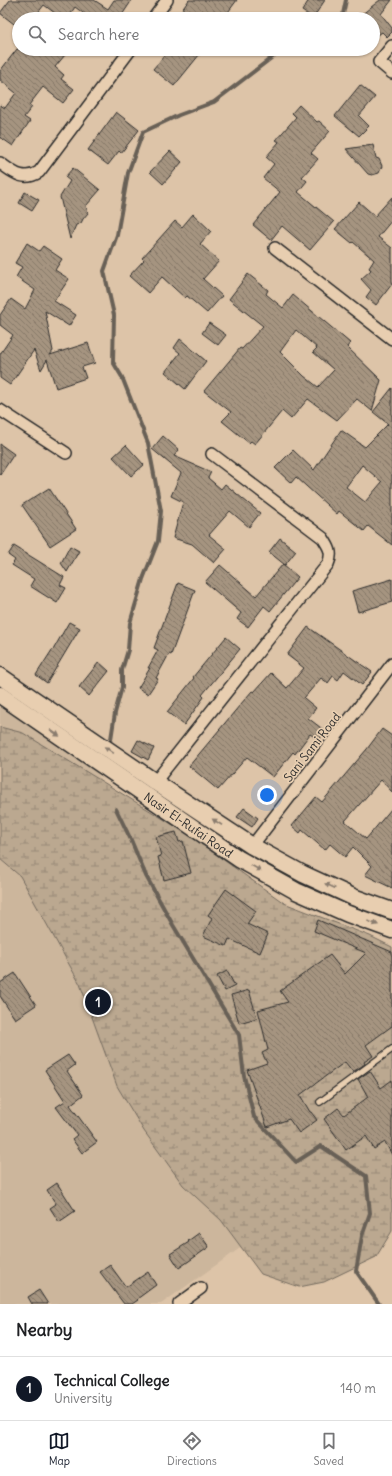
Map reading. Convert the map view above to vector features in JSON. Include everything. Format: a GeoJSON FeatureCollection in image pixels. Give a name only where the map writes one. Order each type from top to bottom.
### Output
{"type":"FeatureCollection","features":[{"type":"Feature","properties":{"kind":"main road","name":"Nasir El-Rufai Road"},"geometry":{"type":"LineString","coordinates":[[0,676],[252,846],[303,874],[353,897],[392,911]]}},
{"type":"Feature","properties":{"kind":"main road","name":"Nasir El-Rufai Road"},"geometry":{"type":"LineString","coordinates":[[0,695],[239,859],[296,891],[348,914],[392,930]]}},
{"type":"Feature","properties":{"kind":"main road"},"geometry":{"type":"LineString","coordinates":[[23,711],[32,697]]}},
{"type":"Feature","properties":{"kind":"street"},"geometry":{"type":"LineString","coordinates":[[158,12],[167,0]]}},
{"type":"Feature","properties":{"kind":"street"},"geometry":{"type":"LineString","coordinates":[[392,46],[379,62],[392,73]]}},
{"type":"Feature","properties":{"kind":"street"},"geometry":{"type":"LineString","coordinates":[[0,164],[22,177],[32,176],[39,172],[126,56]]}},
{"type":"Feature","properties":{"kind":"street"},"geometry":{"type":"LineString","coordinates":[[275,248],[392,339]]}},
{"type":"Feature","properties":{"kind":"street"},"geometry":{"type":"LineString","coordinates":[[0,410],[66,453]]}},
{"type":"Feature","properties":{"kind":"street"},"geometry":{"type":"LineString","coordinates":[[155,782],[328,564],[331,555],[329,547],[323,538],[212,454]]}},
{"type":"Feature","properties":{"kind":"street","name":"Sani Sami Road"},"geometry":{"type":"LineString","coordinates":[[252,846],[392,664]]}},
{"type":"Feature","properties":{"kind":"street"},"geometry":{"type":"LineString","coordinates":[[179,1304],[201,1288]]}},
{"type":"Feature","properties":{"kind":"lane"},"geometry":{"type":"LineString","coordinates":[[320,1102],[392,1049]]}},
{"type":"Feature","properties":{"kind":"shaded area"},"geometry":{"type":"Polygon","coordinates":[[[0,705],[97,772],[126,840],[312,1197],[161,1304],[0,1304],[0,705]]]}},
{"type":"Feature","properties":{"kind":"green space"},"geometry":{"type":"Polygon","coordinates":[[[0,727],[23,733],[183,831],[284,903],[370,936],[392,947],[392,1231],[376,1257],[324,1282],[299,1287],[261,1274],[221,1220],[183,1185],[144,1131],[117,1086],[80,984],[20,876],[0,859],[0,727]]]}},
{"type":"Feature","properties":{"kind":"building"},"geometry":{"type":"Polygon","coordinates":[[[10,0],[94,0],[108,9],[114,0],[132,0],[124,12],[82,12],[75,7],[72,12],[54,12],[44,5],[38,12],[12,12],[12,22],[0,13],[10,0]]]}},
{"type":"Feature","properties":{"kind":"building"},"geometry":{"type":"Polygon","coordinates":[[[189,0],[237,0],[228,12],[180,12],[189,0]]]}},
{"type":"Feature","properties":{"kind":"building"},"geometry":{"type":"Polygon","coordinates":[[[309,0],[325,0],[317,12],[302,11],[309,0]]]}},
{"type":"Feature","properties":{"kind":"building"},"geometry":{"type":"Polygon","coordinates":[[[380,0],[392,0],[381,14],[392,28],[392,32],[387,37],[382,32],[380,34],[380,12],[365,12],[380,0]]]}},
{"type":"Feature","properties":{"kind":"building"},"geometry":{"type":"Polygon","coordinates":[[[12,55],[64,56],[55,67],[64,75],[61,79],[74,89],[63,103],[43,87],[29,105],[32,107],[24,117],[30,121],[13,146],[0,137],[0,105],[5,108],[16,93],[0,80],[0,71],[12,55]]]}},
{"type":"Feature","properties":{"kind":"building"},"geometry":{"type":"Polygon","coordinates":[[[164,56],[198,56],[174,86],[153,69],[164,56]]]}},
{"type":"Feature","properties":{"kind":"building"},"geometry":{"type":"Polygon","coordinates":[[[360,85],[375,97],[359,116],[369,126],[359,136],[335,116],[360,85]]]}},
{"type":"Feature","properties":{"kind":"building"},"geometry":{"type":"Polygon","coordinates":[[[299,105],[317,122],[319,121],[330,131],[311,153],[318,159],[302,177],[307,181],[298,192],[334,222],[310,250],[282,226],[271,240],[253,225],[280,192],[263,178],[274,164],[266,157],[279,142],[276,140],[296,117],[292,113],[299,105]]]}},
{"type":"Feature","properties":{"kind":"building"},"geometry":{"type":"Polygon","coordinates":[[[116,112],[139,130],[121,153],[119,151],[108,165],[88,150],[116,112]]]}},
{"type":"Feature","properties":{"kind":"building"},"geometry":{"type":"Polygon","coordinates":[[[373,145],[376,158],[379,159],[382,166],[379,173],[372,175],[368,174],[346,149],[373,145]]]}},
{"type":"Feature","properties":{"kind":"building"},"geometry":{"type":"Polygon","coordinates":[[[170,151],[182,162],[163,184],[150,172],[170,151]]]}},
{"type":"Feature","properties":{"kind":"building"},"geometry":{"type":"Polygon","coordinates":[[[73,168],[100,190],[86,206],[88,213],[81,223],[76,225],[70,239],[60,197],[70,181],[65,177],[73,168]]]}},
{"type":"Feature","properties":{"kind":"building"},"geometry":{"type":"Polygon","coordinates":[[[25,192],[39,200],[32,211],[19,203],[25,192]]]}},
{"type":"Feature","properties":{"kind":"building"},"geometry":{"type":"Polygon","coordinates":[[[392,197],[392,220],[378,237],[392,248],[392,284],[376,305],[366,297],[371,290],[361,279],[371,270],[369,268],[374,260],[335,229],[359,202],[375,216],[392,197]]]}},
{"type":"Feature","properties":{"kind":"building"},"geometry":{"type":"Polygon","coordinates":[[[193,214],[211,231],[200,244],[219,261],[203,279],[222,296],[207,313],[187,296],[185,298],[162,277],[148,293],[129,276],[144,260],[142,258],[175,221],[182,227],[193,214]]]}},
{"type":"Feature","properties":{"kind":"building"},"geometry":{"type":"Polygon","coordinates":[[[27,243],[39,251],[43,246],[62,259],[55,270],[69,279],[54,301],[76,315],[69,326],[45,311],[53,351],[50,355],[88,343],[95,363],[82,367],[86,378],[56,388],[47,360],[41,370],[34,350],[10,385],[0,378],[0,354],[13,335],[0,325],[0,315],[11,299],[25,309],[35,290],[16,277],[22,267],[15,263],[27,243]]]}},
{"type":"Feature","properties":{"kind":"building"},"geometry":{"type":"Polygon","coordinates":[[[248,274],[268,290],[266,294],[283,308],[293,295],[350,343],[347,347],[381,380],[372,411],[357,399],[337,420],[308,399],[291,419],[282,411],[255,444],[251,441],[249,443],[222,421],[231,412],[204,391],[240,348],[242,349],[263,326],[229,299],[248,274]],[[296,330],[280,352],[304,376],[318,387],[334,370],[313,352],[317,348],[296,330]]]}},
{"type":"Feature","properties":{"kind":"building"},"geometry":{"type":"Polygon","coordinates":[[[209,323],[226,335],[218,345],[202,333],[209,323]]]}},
{"type":"Feature","properties":{"kind":"building"},"geometry":{"type":"Polygon","coordinates":[[[180,339],[206,361],[185,389],[165,372],[180,353],[174,348],[180,339]]]}},
{"type":"Feature","properties":{"kind":"building"},"geometry":{"type":"Polygon","coordinates":[[[392,388],[392,545],[368,526],[364,531],[339,511],[337,514],[296,477],[291,483],[275,468],[293,450],[314,470],[341,430],[365,447],[388,424],[373,412],[392,388]],[[362,465],[346,487],[365,502],[382,482],[362,465]]]}},
{"type":"Feature","properties":{"kind":"building"},"geometry":{"type":"Polygon","coordinates":[[[163,436],[179,450],[174,456],[211,472],[208,478],[221,489],[225,484],[260,513],[249,527],[230,511],[209,535],[226,549],[214,563],[192,544],[173,538],[183,502],[171,496],[181,473],[152,449],[163,436]]]}},
{"type":"Feature","properties":{"kind":"building"},"geometry":{"type":"Polygon","coordinates":[[[0,444],[14,454],[0,475],[0,444]]]}},
{"type":"Feature","properties":{"kind":"building"},"geometry":{"type":"Polygon","coordinates":[[[126,445],[144,465],[131,476],[113,457],[126,445]]]}},
{"type":"Feature","properties":{"kind":"building"},"geometry":{"type":"Polygon","coordinates":[[[49,488],[76,529],[50,546],[22,505],[49,488]]]}},
{"type":"Feature","properties":{"kind":"building"},"geometry":{"type":"Polygon","coordinates":[[[280,538],[296,551],[285,565],[269,552],[280,538]]]}},
{"type":"Feature","properties":{"kind":"building"},"geometry":{"type":"Polygon","coordinates":[[[14,546],[64,577],[60,585],[66,588],[57,603],[30,586],[34,579],[12,565],[15,560],[8,555],[14,546]]]}},
{"type":"Feature","properties":{"kind":"building"},"geometry":{"type":"Polygon","coordinates":[[[70,546],[79,551],[67,572],[61,563],[70,546]]]}},
{"type":"Feature","properties":{"kind":"building"},"geometry":{"type":"Polygon","coordinates":[[[283,564],[298,577],[270,611],[264,606],[248,627],[237,619],[241,613],[205,582],[220,565],[256,596],[283,564]]]}},
{"type":"Feature","properties":{"kind":"building"},"geometry":{"type":"Polygon","coordinates":[[[392,579],[392,602],[358,612],[352,591],[392,579]]]}},
{"type":"Feature","properties":{"kind":"building"},"geometry":{"type":"Polygon","coordinates":[[[178,583],[195,590],[171,655],[169,654],[156,678],[158,679],[148,694],[138,688],[150,668],[148,668],[158,650],[154,648],[178,583]]]}},
{"type":"Feature","properties":{"kind":"building"},"geometry":{"type":"Polygon","coordinates":[[[69,622],[80,628],[47,683],[36,675],[53,650],[69,622]]]}},
{"type":"Feature","properties":{"kind":"building"},"geometry":{"type":"Polygon","coordinates":[[[308,627],[372,672],[362,685],[344,671],[338,680],[333,676],[328,683],[321,678],[304,698],[316,708],[308,718],[325,731],[319,740],[310,734],[295,754],[293,752],[273,777],[247,757],[218,790],[189,766],[252,691],[254,692],[271,673],[287,688],[304,668],[287,655],[308,627]]]}},
{"type":"Feature","properties":{"kind":"building"},"geometry":{"type":"Polygon","coordinates":[[[226,637],[240,649],[202,695],[204,697],[184,725],[167,712],[194,678],[193,677],[226,637]]]}},
{"type":"Feature","properties":{"kind":"building"},"geometry":{"type":"Polygon","coordinates":[[[99,662],[109,671],[89,696],[79,687],[99,662]]]}},
{"type":"Feature","properties":{"kind":"building"},"geometry":{"type":"Polygon","coordinates":[[[382,729],[392,736],[392,792],[381,780],[345,821],[366,839],[392,808],[392,888],[365,875],[372,866],[353,847],[345,857],[330,844],[325,850],[302,830],[300,833],[292,826],[316,797],[322,802],[382,729]]]}},
{"type":"Feature","properties":{"kind":"building"},"geometry":{"type":"Polygon","coordinates":[[[138,740],[154,748],[148,760],[132,751],[138,740]]]}},
{"type":"Feature","properties":{"kind":"building"},"geometry":{"type":"Polygon","coordinates":[[[244,808],[258,818],[252,827],[237,817],[244,808]]]}},
{"type":"Feature","properties":{"kind":"building"},"geometry":{"type":"Polygon","coordinates":[[[176,832],[179,842],[183,841],[191,873],[164,880],[158,857],[161,856],[156,837],[176,832]]]}},
{"type":"Feature","properties":{"kind":"building"},"geometry":{"type":"Polygon","coordinates":[[[226,889],[256,911],[247,924],[268,934],[260,953],[229,939],[226,946],[203,936],[212,918],[208,915],[226,889]]]}},
{"type":"Feature","properties":{"kind":"building"},"geometry":{"type":"Polygon","coordinates":[[[318,920],[392,952],[392,1026],[366,1045],[373,1056],[364,1062],[365,1064],[353,1072],[345,1062],[300,1095],[310,1112],[317,1120],[299,1133],[289,1119],[267,1127],[247,1070],[267,1063],[262,1053],[268,1050],[258,1010],[288,1002],[280,991],[330,955],[345,974],[366,953],[314,931],[318,920]]]}},
{"type":"Feature","properties":{"kind":"building"},"geometry":{"type":"Polygon","coordinates":[[[227,971],[235,986],[225,991],[217,976],[227,971]]]}},
{"type":"Feature","properties":{"kind":"building"},"geometry":{"type":"Polygon","coordinates":[[[15,973],[36,1005],[15,1019],[0,996],[0,983],[15,973]]]}},
{"type":"Feature","properties":{"kind":"building"},"geometry":{"type":"Polygon","coordinates":[[[249,990],[257,1018],[239,1023],[231,995],[249,990]]]}},
{"type":"Feature","properties":{"kind":"building"},"geometry":{"type":"Polygon","coordinates":[[[68,1055],[75,1065],[67,1071],[83,1095],[70,1105],[97,1142],[82,1153],[72,1139],[77,1135],[56,1107],[65,1101],[45,1070],[68,1055]]]}},
{"type":"Feature","properties":{"kind":"building"},"geometry":{"type":"Polygon","coordinates":[[[370,1071],[381,1088],[392,1080],[392,1155],[385,1142],[374,1149],[366,1136],[346,1150],[324,1119],[338,1108],[344,1115],[368,1097],[358,1079],[370,1071]]]}},
{"type":"Feature","properties":{"kind":"building"},"geometry":{"type":"Polygon","coordinates":[[[57,1183],[75,1211],[59,1222],[50,1208],[56,1204],[47,1190],[57,1183]]]}},
{"type":"Feature","properties":{"kind":"building"},"geometry":{"type":"Polygon","coordinates":[[[199,1233],[209,1247],[179,1268],[170,1254],[189,1242],[188,1241],[199,1233]]]}},
{"type":"Feature","properties":{"kind":"building"},"geometry":{"type":"Polygon","coordinates":[[[110,1265],[126,1287],[148,1272],[156,1285],[132,1304],[124,1304],[100,1272],[110,1265]]]}},
{"type":"Feature","properties":{"kind":"building"},"geometry":{"type":"Polygon","coordinates":[[[39,1290],[48,1304],[32,1304],[28,1297],[39,1290]]]}},
{"type":"Feature","properties":{"kind":"waterway"},"geometry":{"type":"LineString","coordinates":[[343,12],[346,0]]}},
{"type":"Feature","properties":{"kind":"waterway"},"geometry":{"type":"LineString","coordinates":[[111,739],[115,713],[122,687],[122,670],[128,650],[130,623],[143,579],[158,541],[161,511],[148,443],[122,377],[113,362],[114,315],[104,271],[117,235],[128,173],[143,132],[179,115],[214,102],[274,56]]}},
{"type":"Feature","properties":{"kind":"waterway"},"geometry":{"type":"LineString","coordinates":[[116,809],[146,876],[173,925],[239,1035],[244,1076],[254,1117],[296,1162],[321,1146],[366,1176],[370,1213],[362,1236],[356,1271],[379,1304]]}},
{"type":"Feature","properties":{"kind":"place","name":"Technical College"},"geometry":{"type":"Point","coordinates":[98,1002]}}]}
